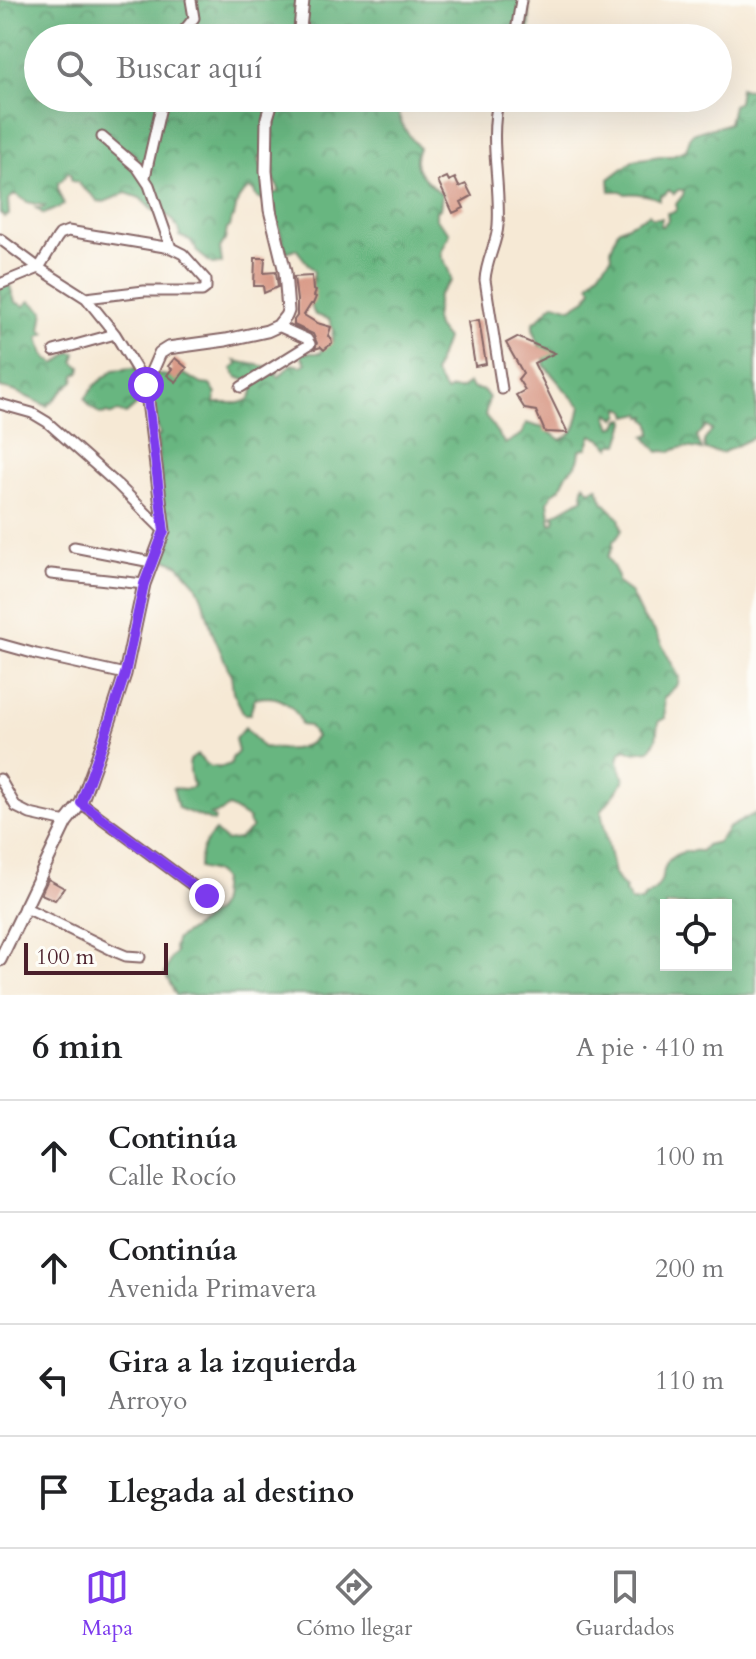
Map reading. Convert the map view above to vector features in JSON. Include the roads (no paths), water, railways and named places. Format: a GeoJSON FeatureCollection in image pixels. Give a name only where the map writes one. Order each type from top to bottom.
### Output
{"type":"FeatureCollection","features":[{"type":"Feature","properties":{"kind":"street"},"geometry":{"type":"LineString","coordinates":[[189,24],[194,18],[191,0]]}},
{"type":"Feature","properties":{"kind":"street"},"geometry":{"type":"LineString","coordinates":[[300,24],[303,0]]}},
{"type":"Feature","properties":{"kind":"street"},"geometry":{"type":"LineString","coordinates":[[517,24],[521,0]]}},
{"type":"Feature","properties":{"kind":"street"},"geometry":{"type":"LineString","coordinates":[[145,177],[160,112]]}},
{"type":"Feature","properties":{"kind":"street"},"geometry":{"type":"LineString","coordinates":[[146,385],[160,353],[168,348],[252,335],[278,326],[288,311],[285,272],[270,210],[265,143],[269,112]]}},
{"type":"Feature","properties":{"kind":"street"},"geometry":{"type":"LineString","coordinates":[[497,112],[498,227],[485,280],[502,389]]}},
{"type":"Feature","properties":{"kind":"street"},"geometry":{"type":"LineString","coordinates":[[102,137],[145,177],[171,248]]}},
{"type":"Feature","properties":{"kind":"street"},"geometry":{"type":"LineString","coordinates":[[0,284],[39,268],[60,234],[68,231],[171,248],[183,254],[206,280],[206,288],[202,291],[144,291],[86,298]]}},
{"type":"Feature","properties":{"kind":"street"},"geometry":{"type":"LineString","coordinates":[[0,239],[86,298],[115,334],[146,385],[164,531],[144,584],[125,674],[81,803],[66,822],[0,960]]}},
{"type":"Feature","properties":{"kind":"street"},"geometry":{"type":"LineString","coordinates":[[241,387],[310,344],[307,339],[278,326]]}},
{"type":"Feature","properties":{"kind":"street"},"geometry":{"type":"LineString","coordinates":[[54,351],[115,334]]}},
{"type":"Feature","properties":{"kind":"street"},"geometry":{"type":"LineString","coordinates":[[0,404],[32,413],[47,422],[164,531]]}},
{"type":"Feature","properties":{"kind":"street"},"geometry":{"type":"LineString","coordinates":[[74,547],[151,562]]}},
{"type":"Feature","properties":{"kind":"street"},"geometry":{"type":"LineString","coordinates":[[51,574],[144,584]]}},
{"type":"Feature","properties":{"kind":"street"},"geometry":{"type":"LineString","coordinates":[[0,644],[125,674]]}},
{"type":"Feature","properties":{"kind":"street"},"geometry":{"type":"LineString","coordinates":[[0,779],[16,807],[30,814],[66,822]]}},
{"type":"Feature","properties":{"kind":"street"},"geometry":{"type":"LineString","coordinates":[[81,803],[207,896]]}},
{"type":"Feature","properties":{"kind":"street"},"geometry":{"type":"LineString","coordinates":[[24,907],[114,951],[140,957]]}}]}
